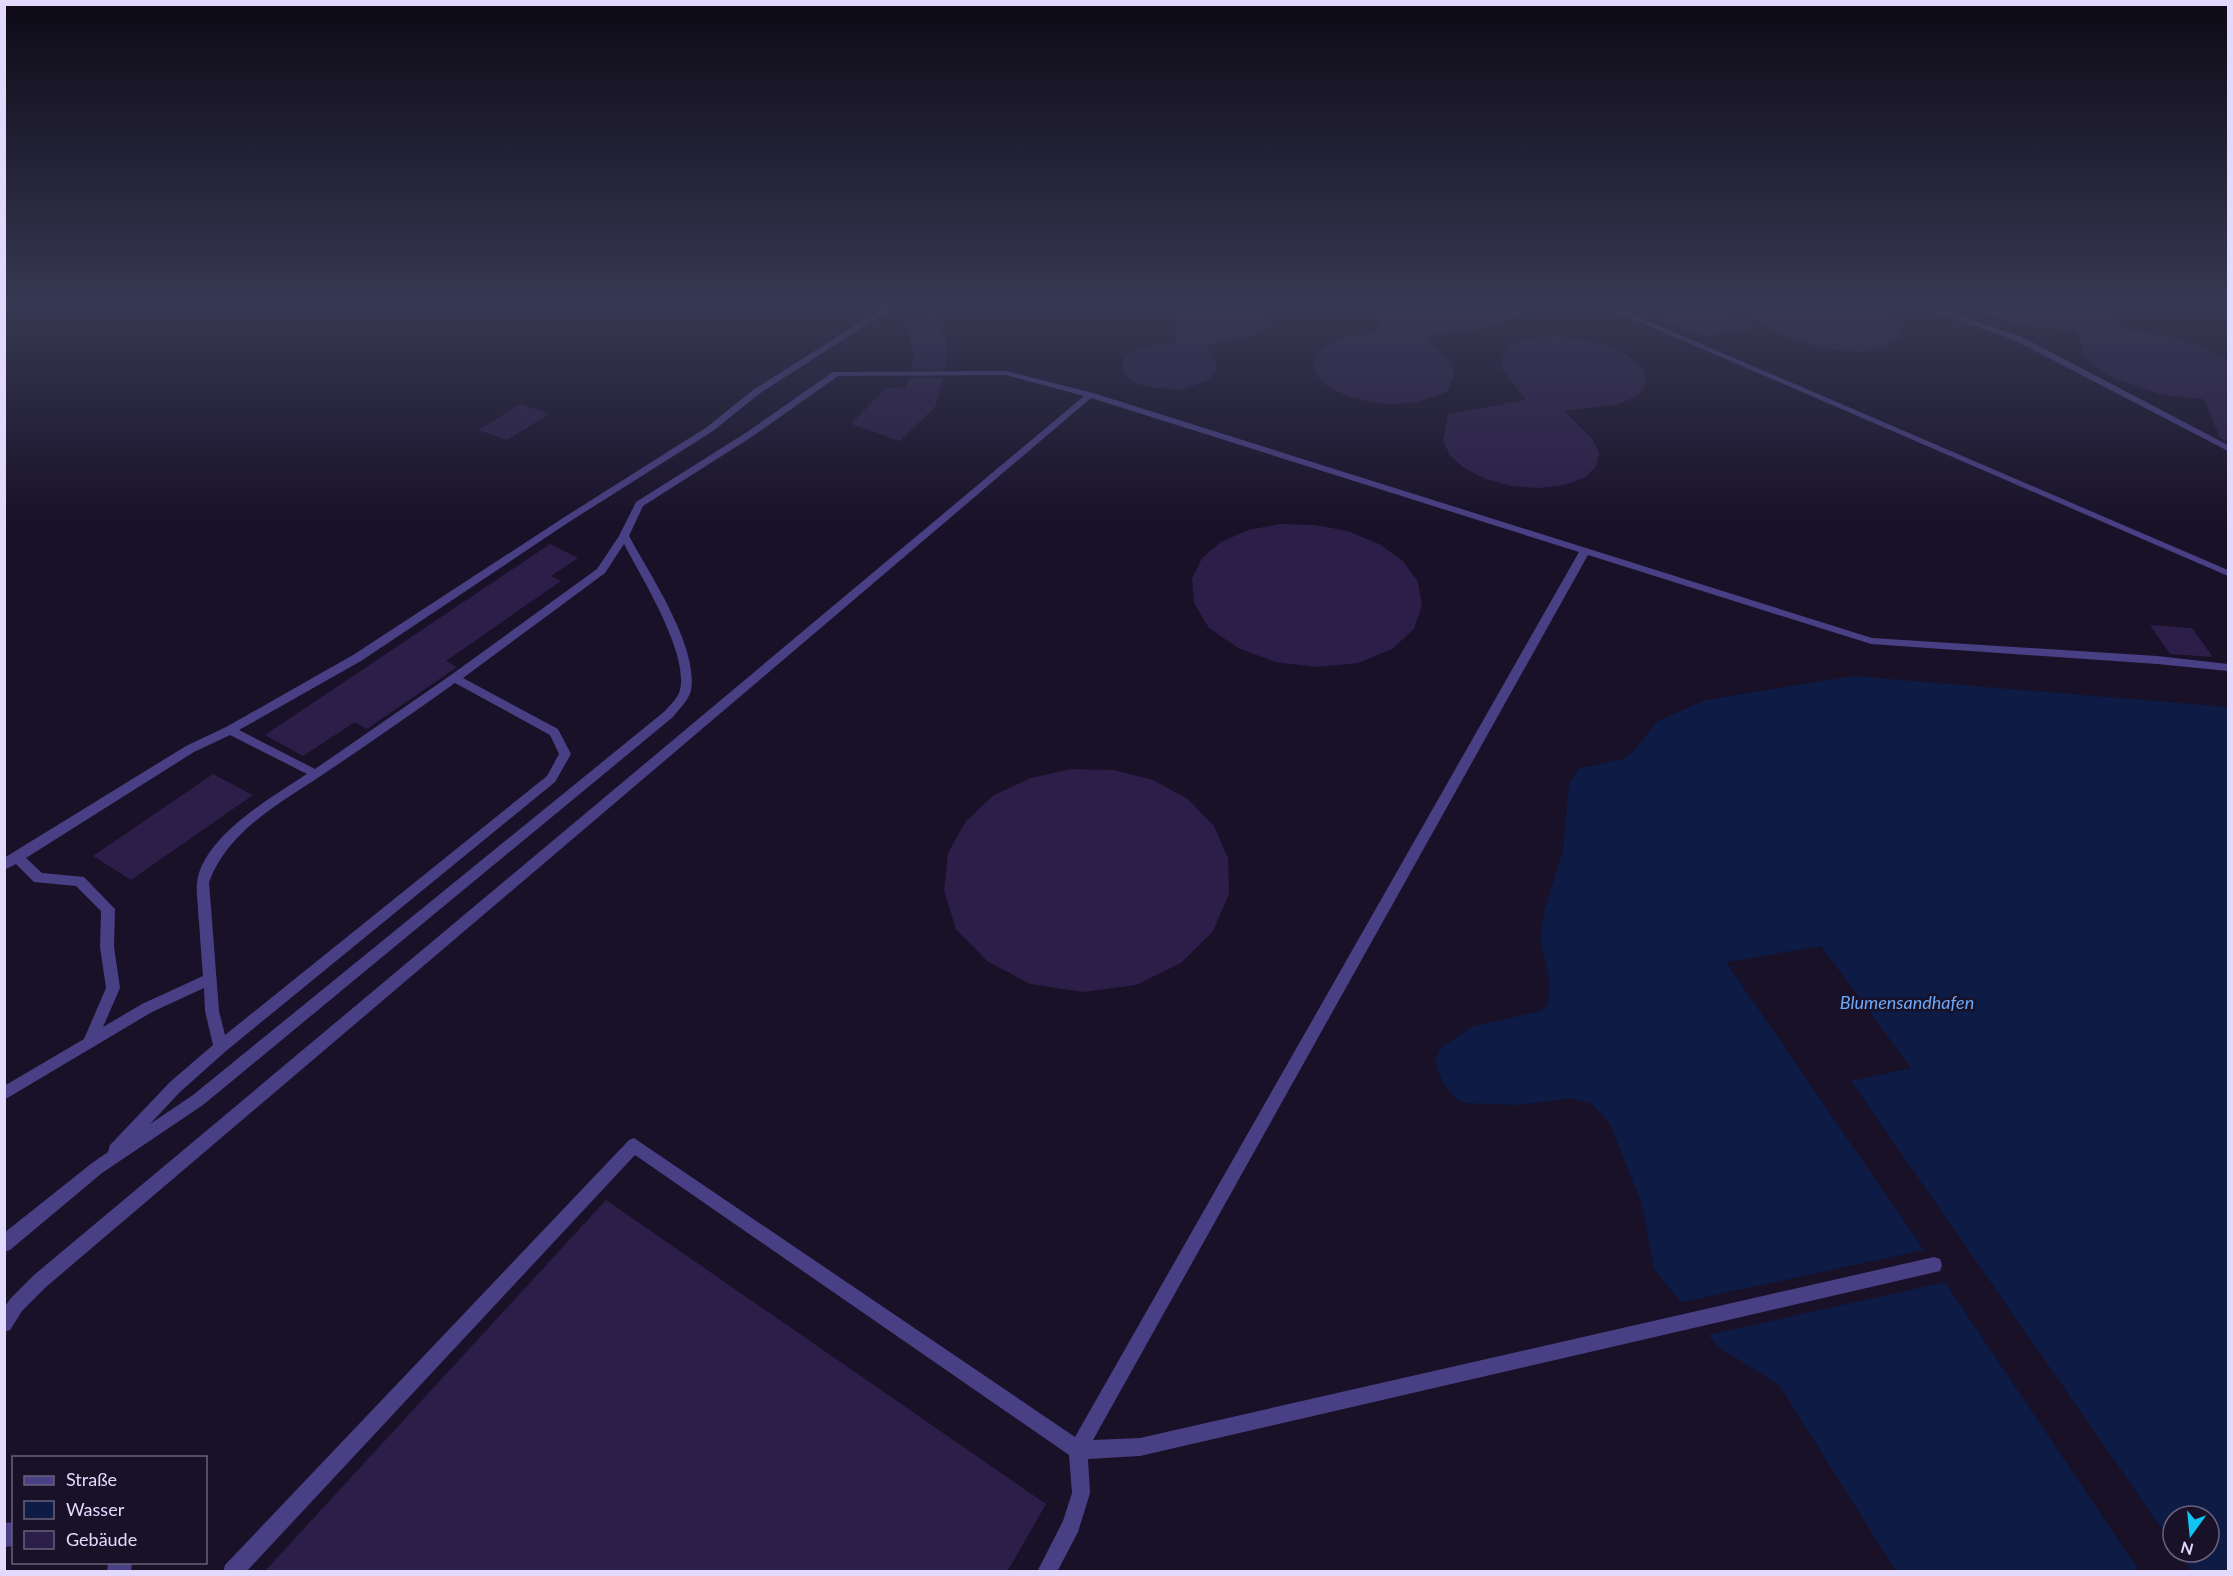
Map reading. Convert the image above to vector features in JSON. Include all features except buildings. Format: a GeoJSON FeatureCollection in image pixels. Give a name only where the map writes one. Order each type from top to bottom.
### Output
{"type":"FeatureCollection","features":[{"type":"Feature","properties":{"kind":"lane"},"geometry":{"type":"LineString","coordinates":[[4,865],[190,749],[230,730],[357,658],[566,520],[710,429],[756,392],[776,380]]}},
{"type":"Feature","properties":{"kind":"lane"},"geometry":{"type":"LineString","coordinates":[[221,1047],[212,1011],[203,882],[208,866],[230,836],[455,678],[601,571],[624,537],[639,504],[750,434],[828,380]]}},
{"type":"Feature","properties":{"kind":"lane"},"geometry":{"type":"LineString","coordinates":[[1031,380],[1090,395],[1871,641],[2157,660],[2229,668]]}},
{"type":"Feature","properties":{"kind":"lane"},"geometry":{"type":"LineString","coordinates":[[1778,380],[2229,573]]}},
{"type":"Feature","properties":{"kind":"lane"},"geometry":{"type":"LineString","coordinates":[[2097,380],[2229,448]]}},
{"type":"Feature","properties":{"kind":"lane"},"geometry":{"type":"LineString","coordinates":[[4,1324],[16,1305],[40,1281],[1090,395]]}},
{"type":"Feature","properties":{"kind":"lane"},"geometry":{"type":"LineString","coordinates":[[4,1244],[98,1168],[198,1100],[669,714],[685,692],[687,669],[674,631],[624,537]]}},
{"type":"Feature","properties":{"kind":"lane"},"geometry":{"type":"LineString","coordinates":[[1046,1572],[1071,1525],[1081,1493],[1078,1450],[1585,551]]}},
{"type":"Feature","properties":{"kind":"lane"},"geometry":{"type":"LineString","coordinates":[[98,1168],[175,1087],[221,1047],[551,779],[565,754],[554,732],[455,678]]}},
{"type":"Feature","properties":{"kind":"lane"},"geometry":{"type":"LineString","coordinates":[[230,730],[316,774]]}},
{"type":"Feature","properties":{"kind":"lane"},"geometry":{"type":"LineString","coordinates":[[18,858],[39,878],[80,881],[108,909],[107,947],[112,988],[89,1043]]}},
{"type":"Feature","properties":{"kind":"lane"},"geometry":{"type":"LineString","coordinates":[[4,1094],[147,1008],[210,979]]}},
{"type":"Feature","properties":{"kind":"lane"},"geometry":{"type":"LineString","coordinates":[[232,1572],[634,1145],[1078,1450],[1140,1447],[1934,1265]]}},
{"type":"Feature","properties":{"kind":"water","name":"Blumensandhafen"},"geometry":{"type":"Polygon","coordinates":[[[1854,676],[2228,707],[2228,1571],[1896,1571],[1779,1385],[1717,1346],[1654,1269],[1642,1205],[1610,1124],[1592,1104],[1571,1098],[1519,1105],[1464,1103],[1453,1096],[1443,1083],[1435,1062],[1440,1048],[1474,1026],[1540,1011],[1548,1005],[1549,980],[1540,938],[1544,912],[1563,850],[1569,784],[1579,768],[1624,759],[1636,749],[1656,722],[1705,700],[1854,676]]]}},
{"type":"Feature","properties":{"kind":"pier"},"geometry":{"type":"Polygon","coordinates":[[[1821,946],[1911,1068],[1851,1081],[2161,1528],[2161,1564],[2186,1564],[2191,1571],[2139,1571],[1945,1282],[1704,1336],[1678,1303],[1924,1250],[1726,962],[1821,946]]]}}]}
